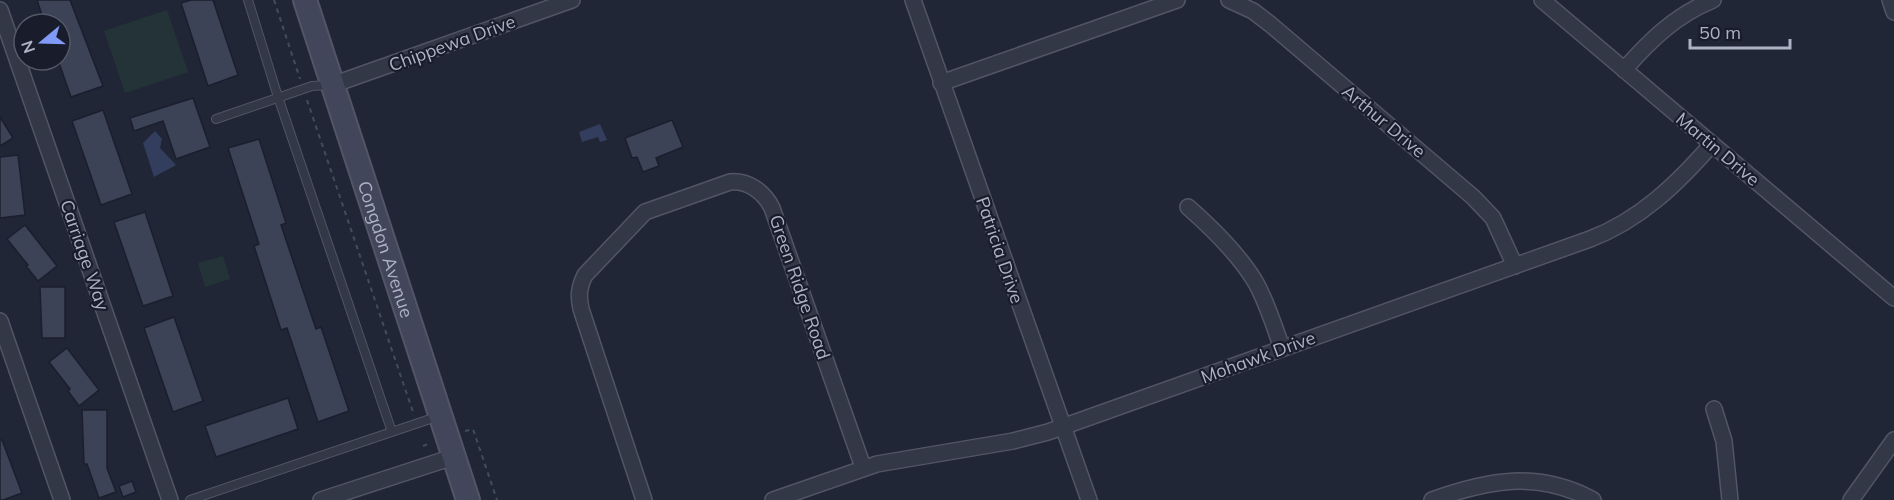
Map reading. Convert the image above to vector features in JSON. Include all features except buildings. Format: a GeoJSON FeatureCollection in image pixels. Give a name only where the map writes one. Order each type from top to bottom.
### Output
{"type":"FeatureCollection","features":[{"type":"Feature","properties":{"kind":"street","name":"Congdon Avenue"},"geometry":{"type":"LineString","coordinates":[[305,0],[468,500]]}},
{"type":"Feature","properties":{"kind":"street","name":"Chippewa Drive"},"geometry":{"type":"LineString","coordinates":[[332,85],[572,0]]}},
{"type":"Feature","properties":{"kind":"street","name":"Patricia Drive"},"geometry":{"type":"LineString","coordinates":[[912,0],[1089,500]]}},
{"type":"Feature","properties":{"kind":"street"},"geometry":{"type":"LineString","coordinates":[[941,83],[1177,0]]}},
{"type":"Feature","properties":{"kind":"street","name":"Arthur Drive"},"geometry":{"type":"LineString","coordinates":[[1229,0],[1253,11],[1270,24],[1473,197],[1493,219],[1515,266]]}},
{"type":"Feature","properties":{"kind":"street","name":"Martin Drive"},"geometry":{"type":"LineString","coordinates":[[1542,0],[1894,298]]}},
{"type":"Feature","properties":{"kind":"street"},"geometry":{"type":"LineString","coordinates":[[1624,70],[1650,40],[1665,27],[1684,14],[1713,0]]}},
{"type":"Feature","properties":{"kind":"street"},"geometry":{"type":"LineString","coordinates":[[1890,0],[1894,12]]}},
{"type":"Feature","properties":{"kind":"street","name":"Carriage Way"},"geometry":{"type":"LineString","coordinates":[[0,10],[170,500]]}},
{"type":"Feature","properties":{"kind":"street","name":"Mohawk Drive"},"geometry":{"type":"LineString","coordinates":[[773,500],[863,467],[908,457],[1013,441],[1063,427],[1600,235],[1638,214],[1677,182],[1712,144]]}},
{"type":"Feature","properties":{"kind":"street","name":"Green Ridge Road"},"geometry":{"type":"LineString","coordinates":[[644,500],[581,309],[579,296],[581,283],[645,212],[730,182],[753,187],[766,198],[772,208],[863,467]]}},
{"type":"Feature","properties":{"kind":"street"},"geometry":{"type":"LineString","coordinates":[[1188,207],[1215,231],[1250,275],[1265,303],[1282,348]]}},
{"type":"Feature","properties":{"kind":"street"},"geometry":{"type":"LineString","coordinates":[[0,321],[62,500]]}},
{"type":"Feature","properties":{"kind":"street"},"geometry":{"type":"LineString","coordinates":[[1714,410],[1724,441],[1730,500]]}},
{"type":"Feature","properties":{"kind":"street"},"geometry":{"type":"LineString","coordinates":[[1851,500],[1894,440]]}},
{"type":"Feature","properties":{"kind":"street"},"geometry":{"type":"LineString","coordinates":[[321,500],[453,457]]}},
{"type":"Feature","properties":{"kind":"street"},"geometry":{"type":"LineString","coordinates":[[1432,500],[1480,485],[1514,480],[1566,487],[1593,500]]}},
{"type":"Feature","properties":{"kind":"lane"},"geometry":{"type":"LineString","coordinates":[[248,0],[278,97],[392,432]]}},
{"type":"Feature","properties":{"kind":"lane"},"geometry":{"type":"LineString","coordinates":[[216,118],[312,86],[332,85]]}},
{"type":"Feature","properties":{"kind":"lane"},"geometry":{"type":"LineString","coordinates":[[190,500],[440,416]]}},
{"type":"Feature","properties":{"kind":"path"},"geometry":{"type":"LineString","coordinates":[[274,0],[300,79]]}},
{"type":"Feature","properties":{"kind":"path"},"geometry":{"type":"LineString","coordinates":[[307,100],[414,415]]}},
{"type":"Feature","properties":{"kind":"path"},"geometry":{"type":"LineString","coordinates":[[460,433],[473,429],[497,500]]}},
{"type":"Feature","properties":{"kind":"shaded area"},"geometry":{"type":"Polygon","coordinates":[[[167,10],[188,72],[125,93],[104,31],[167,10]]]}},
{"type":"Feature","properties":{"kind":"shaded area"},"geometry":{"type":"Polygon","coordinates":[[[223,256],[230,279],[205,287],[198,263],[223,256]]]}},
{"type":"Feature","properties":{"kind":"water"},"geometry":{"type":"Polygon","coordinates":[[[600,124],[607,140],[600,142],[598,137],[582,142],[579,132],[600,124]]]}},
{"type":"Feature","properties":{"kind":"water"},"geometry":{"type":"Polygon","coordinates":[[[155,131],[162,139],[160,148],[176,165],[154,177],[143,143],[155,131]]]}}]}
